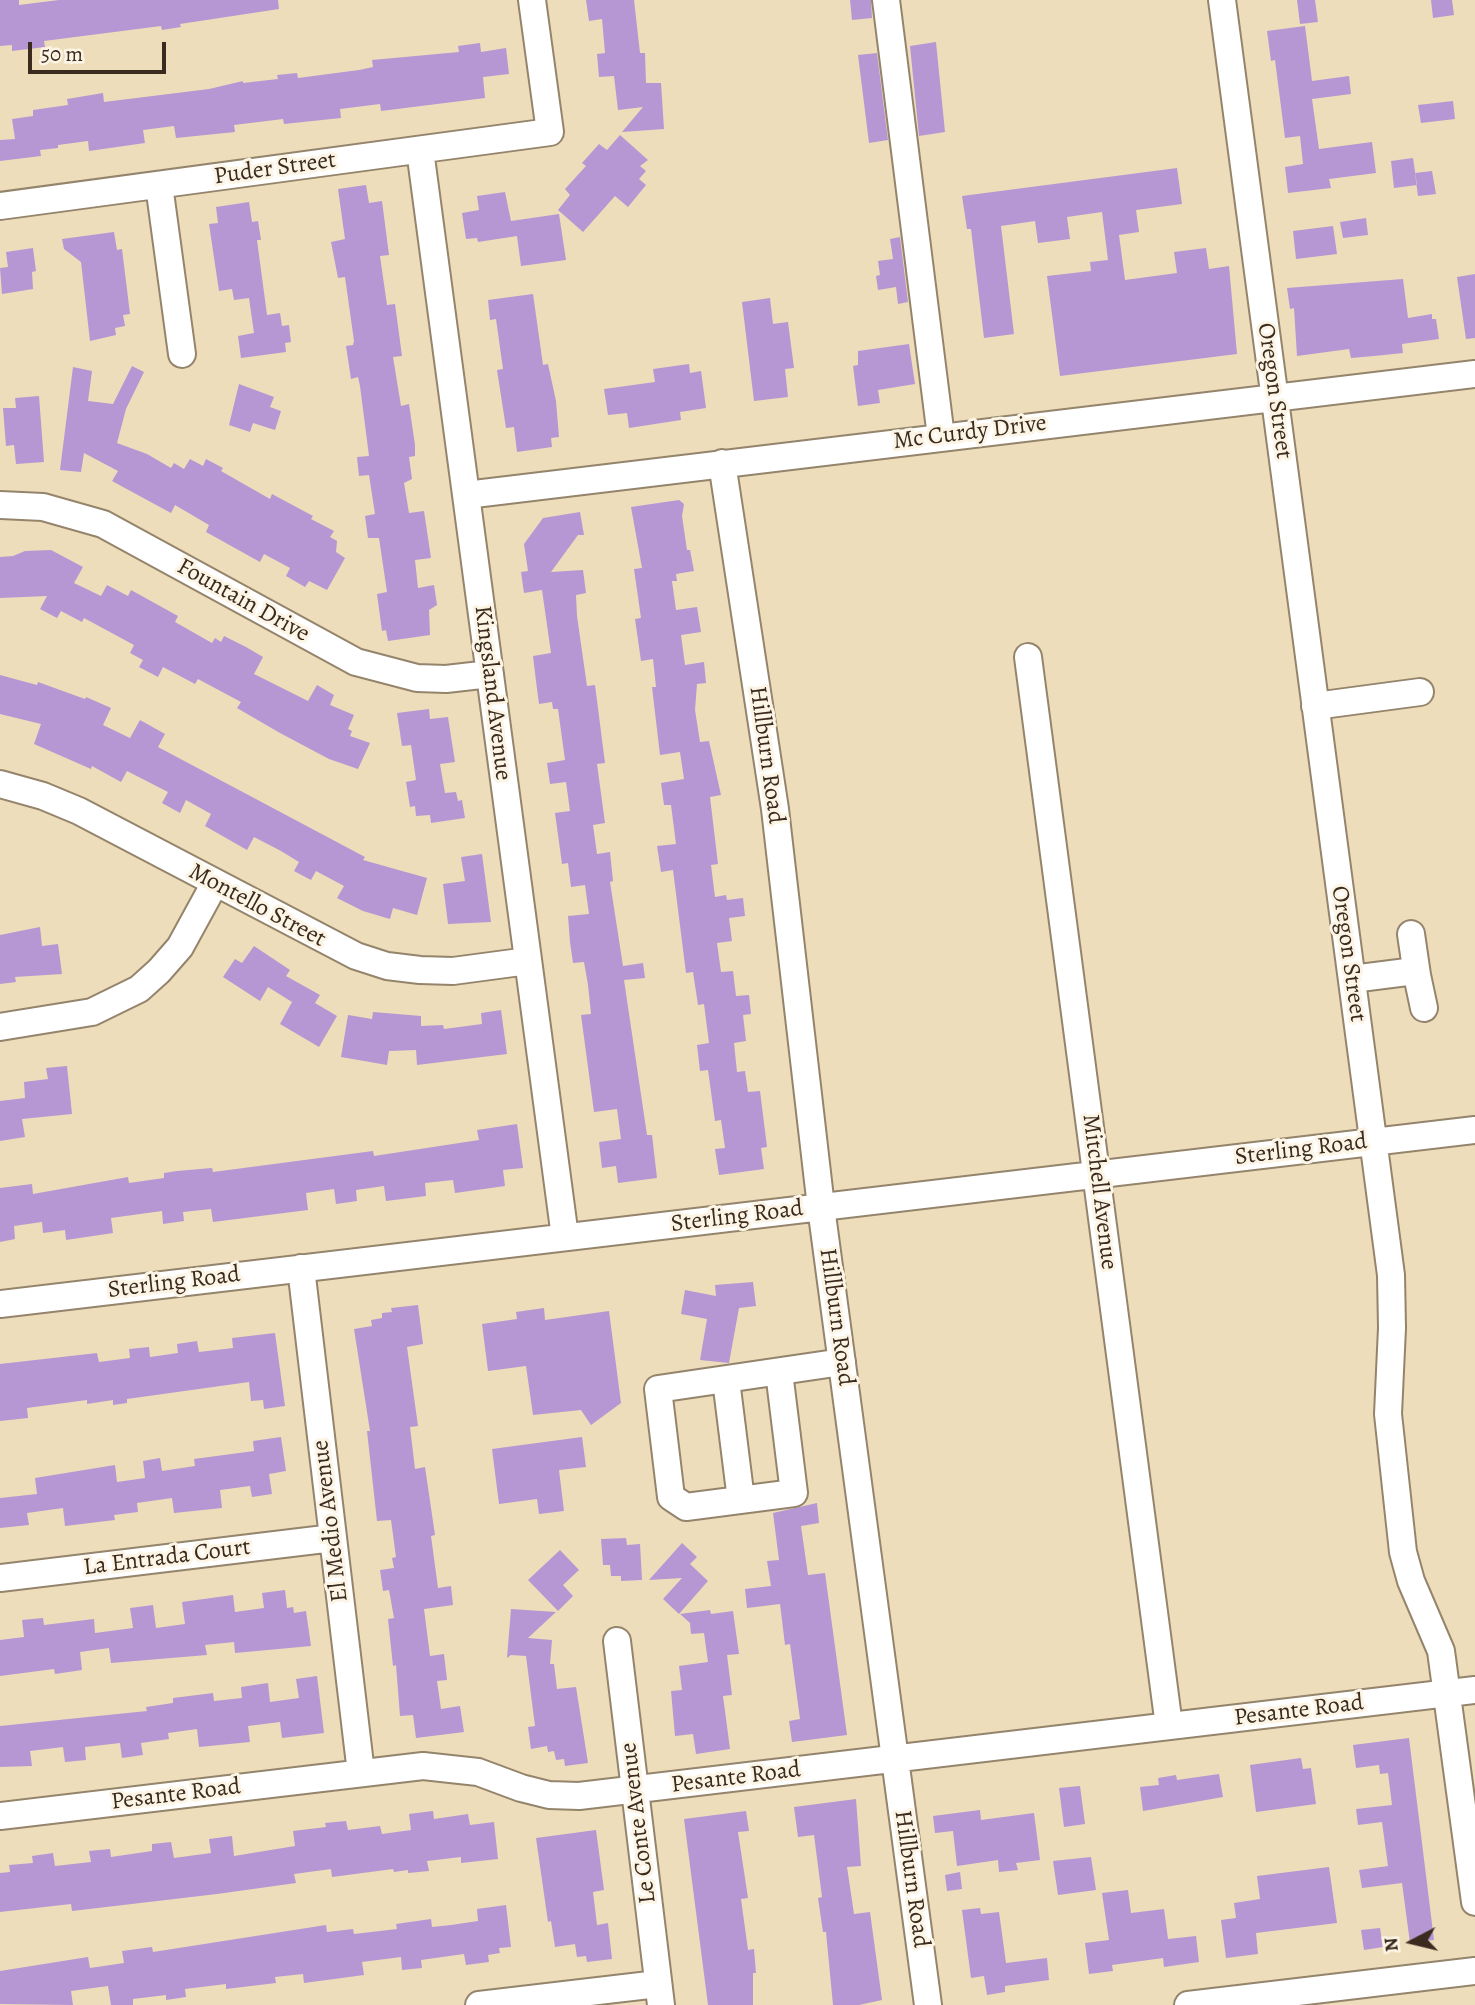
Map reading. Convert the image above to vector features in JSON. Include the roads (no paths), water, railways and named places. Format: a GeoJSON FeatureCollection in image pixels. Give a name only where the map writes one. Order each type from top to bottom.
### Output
{"type":"FeatureCollection","features":[{"type":"Feature","properties":{"kind":"street","name":"Puder Street"},"geometry":{"type":"LineString","coordinates":[[0,206],[550,132],[532,0]]}},
{"type":"Feature","properties":{"kind":"street"},"geometry":{"type":"LineString","coordinates":[[886,0],[941,436]]}},
{"type":"Feature","properties":{"kind":"street","name":"Oregon Street"},"geometry":{"type":"LineString","coordinates":[[1222,0],[1391,1275],[1392,1328],[1388,1415],[1399,1525],[1411,1581],[1441,1651],[1475,1902]]}},
{"type":"Feature","properties":{"kind":"street","name":"Kingsland Avenue"},"geometry":{"type":"LineString","coordinates":[[420,150],[565,1237]]}},
{"type":"Feature","properties":{"kind":"street"},"geometry":{"type":"LineString","coordinates":[[159,185],[182,354]]}},
{"type":"Feature","properties":{"kind":"street","name":"Mc Curdy Drive"},"geometry":{"type":"LineString","coordinates":[[466,495],[1475,374]]}},
{"type":"Feature","properties":{"kind":"street","name":"Hillburn Road"},"geometry":{"type":"LineString","coordinates":[[722,463],[775,809],[821,1207],[928,2005]]}},
{"type":"Feature","properties":{"kind":"street","name":"Fountain Drive"},"geometry":{"type":"LineString","coordinates":[[0,505],[43,506],[103,524],[356,662],[417,678],[446,679],[490,674]]}},
{"type":"Feature","properties":{"kind":"street","name":"Mitchell Avenue"},"geometry":{"type":"LineString","coordinates":[[1028,657],[1169,1726]]}},
{"type":"Feature","properties":{"kind":"street"},"geometry":{"type":"LineString","coordinates":[[1315,706],[1420,692]]}},
{"type":"Feature","properties":{"kind":"street","name":"Montello Street"},"geometry":{"type":"LineString","coordinates":[[0,784],[43,796],[79,811],[327,943],[387,966],[453,971],[528,961]]}},
{"type":"Feature","properties":{"kind":"street"},"geometry":{"type":"LineString","coordinates":[[0,1027],[92,1012],[139,989],[180,947],[215,883]]}},
{"type":"Feature","properties":{"kind":"street"},"geometry":{"type":"LineString","coordinates":[[1411,934],[1424,1008]]}},
{"type":"Feature","properties":{"kind":"street"},"geometry":{"type":"LineString","coordinates":[[1352,979],[1407,972],[1417,975]]}},
{"type":"Feature","properties":{"kind":"street","name":"Sterling Road"},"geometry":{"type":"LineString","coordinates":[[0,1304],[1475,1130]]}},
{"type":"Feature","properties":{"kind":"street","name":"El Medio Avenue"},"geometry":{"type":"LineString","coordinates":[[301,1268],[361,1773]]}},
{"type":"Feature","properties":{"kind":"street"},"geometry":{"type":"LineString","coordinates":[[779,1372],[794,1493],[686,1507],[671,1497],[657,1389],[842,1362]]}},
{"type":"Feature","properties":{"kind":"street"},"geometry":{"type":"LineString","coordinates":[[726,1380],[741,1500]]}},
{"type":"Feature","properties":{"kind":"street","name":"La Entrada Court"},"geometry":{"type":"LineString","coordinates":[[0,1578],[333,1538]]}},
{"type":"Feature","properties":{"kind":"street","name":"Le Conte Avenue"},"geometry":{"type":"LineString","coordinates":[[617,1641],[659,1994]]}},
{"type":"Feature","properties":{"kind":"street","name":"Pesante Road"},"geometry":{"type":"LineString","coordinates":[[0,1816],[423,1766],[449,1766],[478,1772],[549,1795],[579,1796],[1475,1690]]}},
{"type":"Feature","properties":{"kind":"street"},"geometry":{"type":"LineString","coordinates":[[1188,2005],[1475,1971]]}},
{"type":"Feature","properties":{"kind":"street"},"geometry":{"type":"LineString","coordinates":[[479,2005],[659,1994]]}}]}
